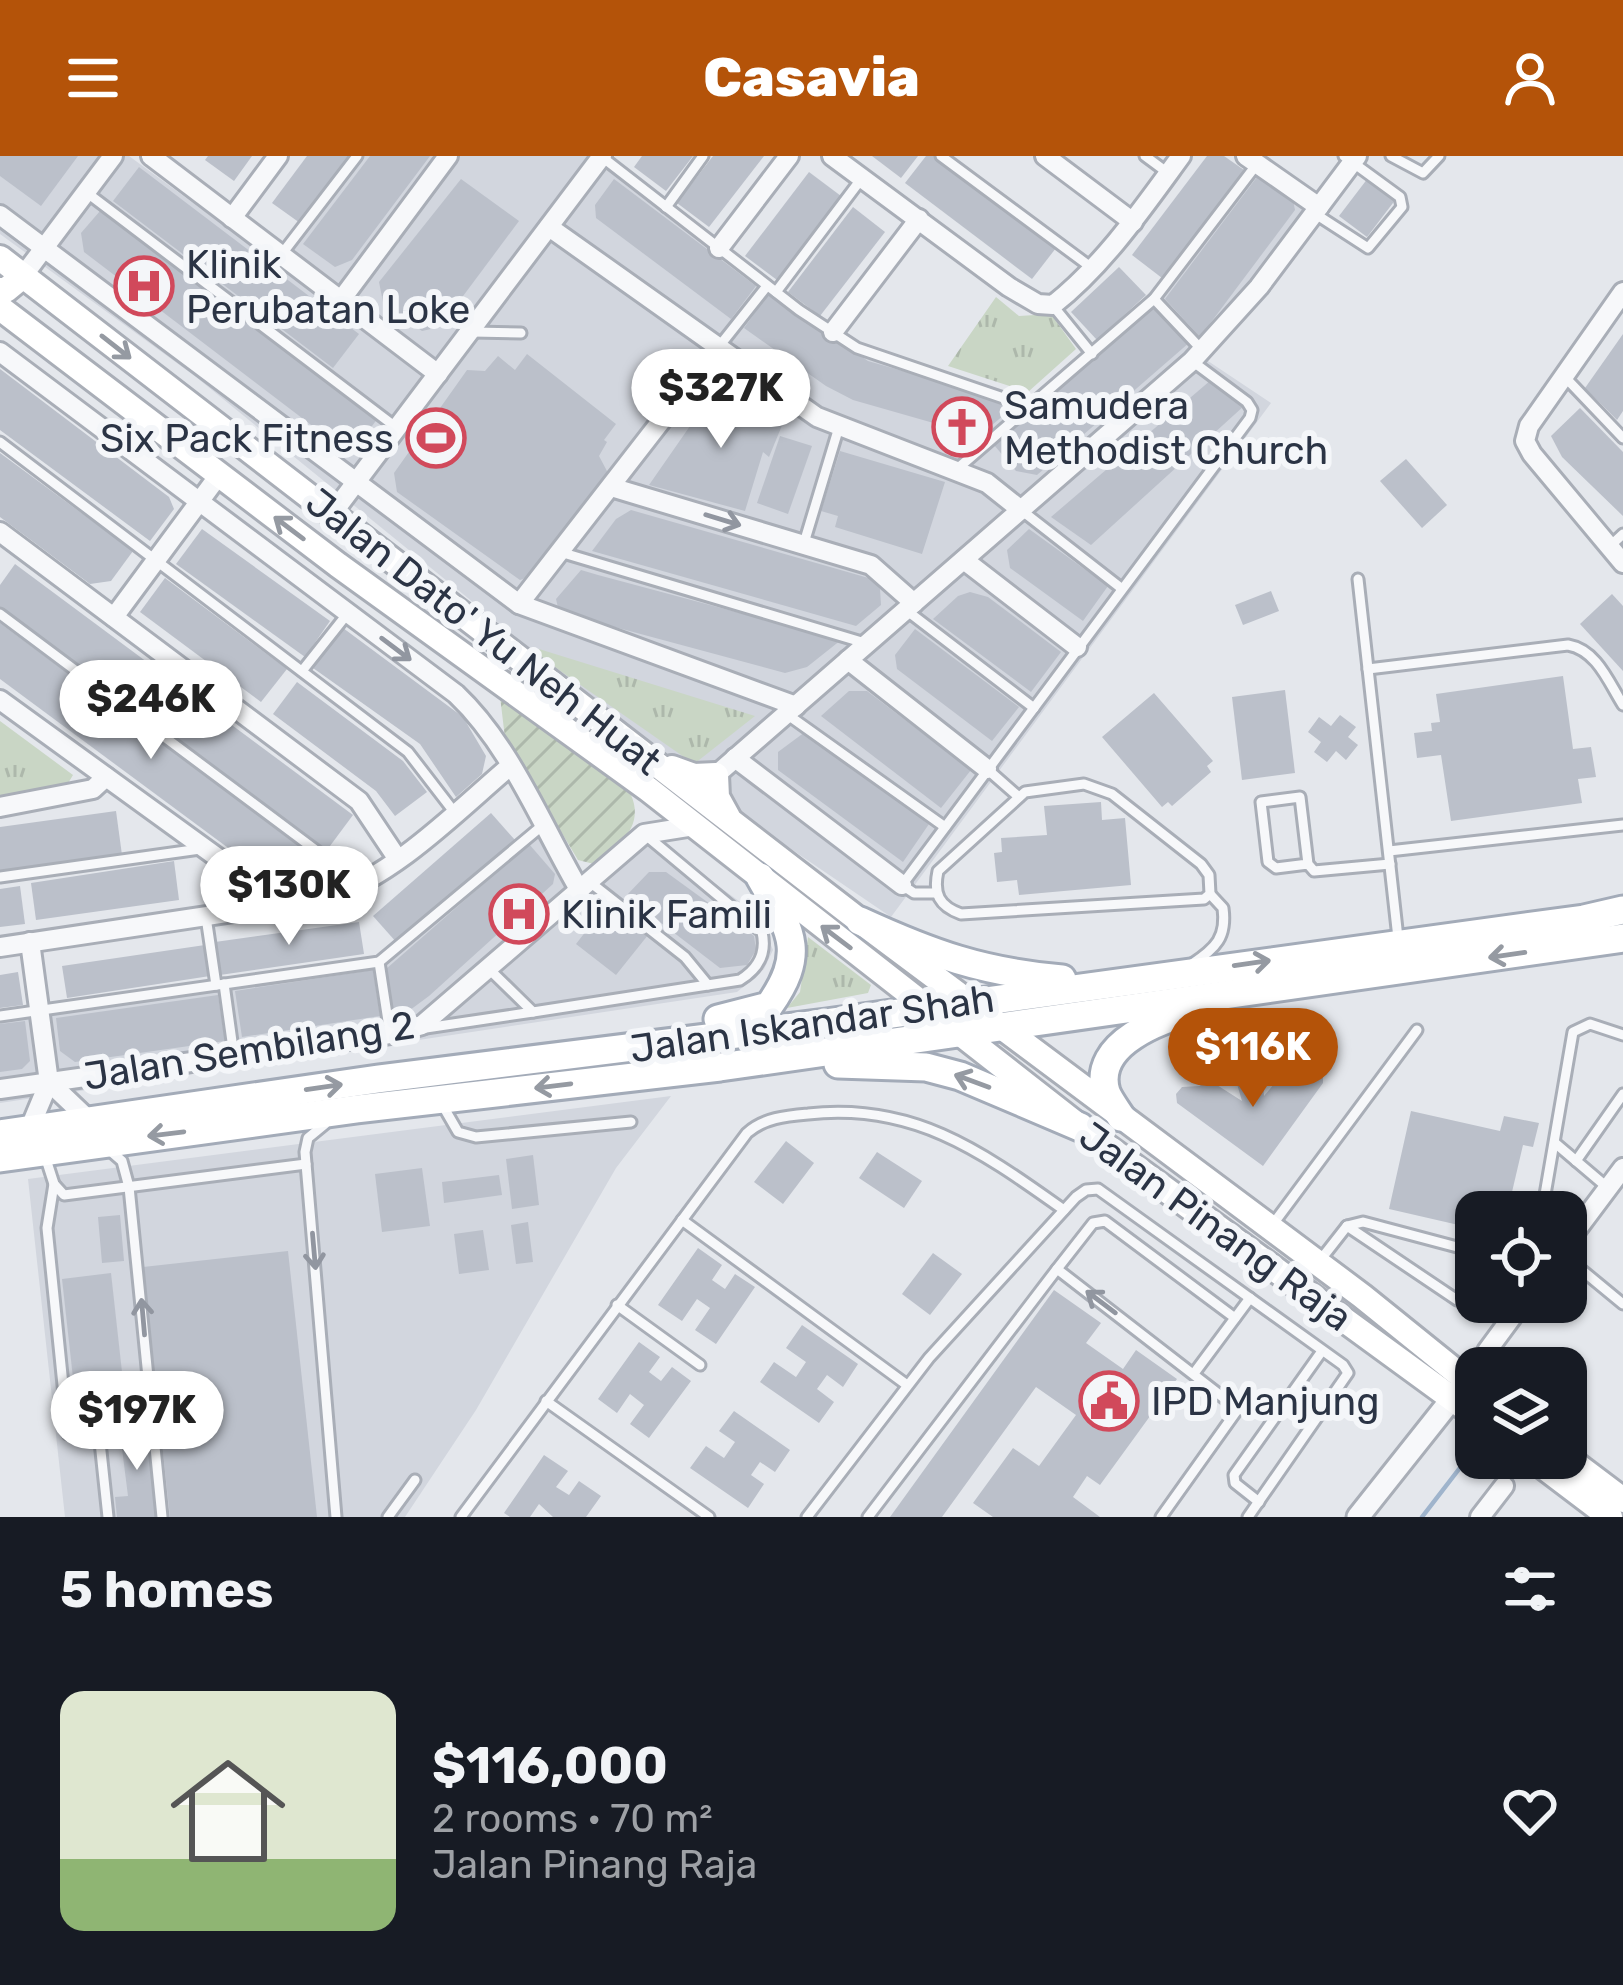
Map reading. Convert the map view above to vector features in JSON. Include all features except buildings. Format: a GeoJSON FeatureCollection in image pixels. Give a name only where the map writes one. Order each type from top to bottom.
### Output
{"type":"FeatureCollection","features":[{"type":"Feature","properties":{"kind":"main road","name":"Jalan Dato' Yu Neh Huat"},"geometry":{"type":"LineString","coordinates":[[0,258],[970,1003]]}},
{"type":"Feature","properties":{"kind":"main road"},"geometry":{"type":"LineString","coordinates":[[0,290],[23,276]]}},
{"type":"Feature","properties":{"kind":"main road","name":"Jalan Dato' Yu Neh Huat"},"geometry":{"type":"LineString","coordinates":[[0,308],[399,609],[649,789],[929,1008]]}},
{"type":"Feature","properties":{"kind":"main road"},"geometry":{"type":"LineString","coordinates":[[332,514],[328,532],[336,550],[399,609]]}},
{"type":"Feature","properties":{"kind":"main road"},"geometry":{"type":"LineString","coordinates":[[653,761],[694,776],[725,766]]}},
{"type":"Feature","properties":{"kind":"main road"},"geometry":{"type":"LineString","coordinates":[[725,766],[716,797],[731,822]]}},
{"type":"Feature","properties":{"kind":"main road"},"geometry":{"type":"LineString","coordinates":[[526,1060],[769,1006],[790,971],[793,950],[790,931],[760,878]]}},
{"type":"Feature","properties":{"kind":"main road","name":"Jalan Iskandar Shah"},"geometry":{"type":"LineString","coordinates":[[0,1158],[36,1141],[526,1060],[970,1003],[1623,910]]}},
{"type":"Feature","properties":{"kind":"main road"},"geometry":{"type":"LineString","coordinates":[[860,921],[934,955],[974,967],[1022,976],[1121,981]]}},
{"type":"Feature","properties":{"kind":"main road","name":"Jalan Iskandar Shah"},"geometry":{"type":"LineString","coordinates":[[95,1132],[344,1111],[720,1067],[1618,941]]}},
{"type":"Feature","properties":{"kind":"main road"},"geometry":{"type":"LineString","coordinates":[[1120,1117],[1107,1093],[1108,1069],[1117,1049],[1143,1028],[1184,1013],[1366,974]]}},
{"type":"Feature","properties":{"kind":"main road","name":"Jalan Pinang Raja"},"geometry":{"type":"LineString","coordinates":[[970,1003],[1317,1263],[1455,1381]]}},
{"type":"Feature","properties":{"kind":"main road","name":"Jalan Pinang Raja"},"geometry":{"type":"LineString","coordinates":[[929,1008],[1299,1288],[1455,1383]]}},
{"type":"Feature","properties":{"kind":"main road"},"geometry":{"type":"LineString","coordinates":[[720,1067],[926,1066],[1080,1126]]}},
{"type":"Feature","properties":{"kind":"main road","name":"Jalan Iskandar Shah"},"geometry":{"type":"LineString","coordinates":[[0,1134],[36,1141]]}},
{"type":"Feature","properties":{"kind":"main road"},"geometry":{"type":"LineString","coordinates":[[1299,1288],[1317,1263]]}},
{"type":"Feature","properties":{"kind":"main road"},"geometry":{"type":"LineString","coordinates":[[1587,1472],[1623,1500]]}},
{"type":"Feature","properties":{"kind":"main road"},"geometry":{"type":"LineString","coordinates":[[1560,1479],[1610,1517]]}},
{"type":"Feature","properties":{"kind":"street"},"geometry":{"type":"LineString","coordinates":[[23,276],[112,156]]}},
{"type":"Feature","properties":{"kind":"street"},"geometry":{"type":"LineString","coordinates":[[151,156],[438,374]]}},
{"type":"Feature","properties":{"kind":"street"},"geometry":{"type":"LineString","coordinates":[[232,218],[278,156]]}},
{"type":"Feature","properties":{"kind":"street"},"geometry":{"type":"LineString","coordinates":[[341,300],[448,156]]}},
{"type":"Feature","properties":{"kind":"street"},"geometry":{"type":"LineString","coordinates":[[719,248],[789,156]]}},
{"type":"Feature","properties":{"kind":"street"},"geometry":{"type":"LineString","coordinates":[[832,156],[1025,298],[1053,305],[1132,222],[1180,156]]}},
{"type":"Feature","properties":{"kind":"street"},"geometry":{"type":"LineString","coordinates":[[1045,156],[1132,222]]}},
{"type":"Feature","properties":{"kind":"street"},"geometry":{"type":"LineString","coordinates":[[332,514],[602,157]]}},
{"type":"Feature","properties":{"kind":"street"},"geometry":{"type":"LineString","coordinates":[[902,885],[725,766],[1197,356],[1259,287],[1351,158]]}},
{"type":"Feature","properties":{"kind":"street"},"geometry":{"type":"LineString","coordinates":[[1252,160],[1317,210]]}},
{"type":"Feature","properties":{"kind":"street","name":"Jalan Dato' Yu Neh Huat"},"geometry":{"type":"LineString","coordinates":[[0,215],[519,604],[791,710]]}},
{"type":"Feature","properties":{"kind":"street"},"geometry":{"type":"LineString","coordinates":[[832,332],[919,219]]}},
{"type":"Feature","properties":{"kind":"street"},"geometry":{"type":"LineString","coordinates":[[549,227],[718,349],[839,427],[957,469],[987,483],[1021,510]]}},
{"type":"Feature","properties":{"kind":"street"},"geometry":{"type":"LineString","coordinates":[[1623,292],[1529,426],[1526,441],[1532,454],[1616,540],[1623,562]]}},
{"type":"Feature","properties":{"kind":"street"},"geometry":{"type":"LineString","coordinates":[[519,604],[718,349]]}},
{"type":"Feature","properties":{"kind":"street"},"geometry":{"type":"LineString","coordinates":[[0,352],[476,712],[542,825],[585,887]]}},
{"type":"Feature","properties":{"kind":"street"},"geometry":{"type":"LineString","coordinates":[[114,617],[219,475]]}},
{"type":"Feature","properties":{"kind":"street"},"geometry":{"type":"LineString","coordinates":[[610,487],[871,565],[910,606]]}},
{"type":"Feature","properties":{"kind":"street"},"geometry":{"type":"LineString","coordinates":[[0,532],[359,800],[397,857]]}},
{"type":"Feature","properties":{"kind":"street"},"geometry":{"type":"LineString","coordinates":[[964,560],[1077,647]]}},
{"type":"Feature","properties":{"kind":"street"},"geometry":{"type":"LineString","coordinates":[[848,660],[987,769]]}},
{"type":"Feature","properties":{"kind":"street"},"geometry":{"type":"LineString","coordinates":[[0,700],[247,880],[267,908]]}},
{"type":"Feature","properties":{"kind":"street"},"geometry":{"type":"LineString","coordinates":[[0,947],[327,898],[361,884],[509,767]]}},
{"type":"Feature","properties":{"kind":"street"},"geometry":{"type":"LineString","coordinates":[[0,807],[93,789],[106,777]]}},
{"type":"Feature","properties":{"kind":"street"},"geometry":{"type":"LineString","coordinates":[[649,789],[644,834],[694,826]]}},
{"type":"Feature","properties":{"kind":"street","name":"Jalan Sembilang 2"},"geometry":{"type":"LineString","coordinates":[[0,1089],[397,1033],[431,1020],[644,834]]}},
{"type":"Feature","properties":{"kind":"street"},"geometry":{"type":"LineString","coordinates":[[30,943],[49,1082],[36,1141]]}},
{"type":"Feature","properties":{"kind":"street"},"geometry":{"type":"LineString","coordinates":[[49,1082],[95,1132]]}},
{"type":"Feature","properties":{"kind":"street"},"geometry":{"type":"LineString","coordinates":[[1587,1216],[1623,1168]]}},
{"type":"Feature","properties":{"kind":"street"},"geometry":{"type":"LineString","coordinates":[[1358,1517],[1455,1400]]}},
{"type":"Feature","properties":{"kind":"street"},"geometry":{"type":"LineString","coordinates":[[1480,1517],[1504,1486]]}},
{"type":"Feature","properties":{"kind":"lane"},"geometry":{"type":"LineString","coordinates":[[281,255],[357,156]]}},
{"type":"Feature","properties":{"kind":"lane"},"geometry":{"type":"LineString","coordinates":[[666,207],[703,156]]}},
{"type":"Feature","properties":{"kind":"lane"},"geometry":{"type":"LineString","coordinates":[[941,156],[1092,268]]}},
{"type":"Feature","properties":{"kind":"lane"},"geometry":{"type":"LineString","coordinates":[[1145,156],[1168,173]]}},
{"type":"Feature","properties":{"kind":"lane"},"geometry":{"type":"LineString","coordinates":[[1391,156],[1423,173],[1439,156]]}},
{"type":"Feature","properties":{"kind":"lane"},"geometry":{"type":"LineString","coordinates":[[602,157],[771,289],[857,348],[1030,407]]}},
{"type":"Feature","properties":{"kind":"lane"},"geometry":{"type":"LineString","coordinates":[[1317,210],[1368,248],[1402,207],[1400,197],[1351,158]]}},
{"type":"Feature","properties":{"kind":"lane"},"geometry":{"type":"LineString","coordinates":[[957,469],[1154,299],[1252,160]]}},
{"type":"Feature","properties":{"kind":"lane"},"geometry":{"type":"LineString","coordinates":[[718,349],[862,178]]}},
{"type":"Feature","properties":{"kind":"lane"},"geometry":{"type":"LineString","coordinates":[[86,192],[397,428]]}},
{"type":"Feature","properties":{"kind":"lane"},"geometry":{"type":"LineString","coordinates":[[936,893],[914,893],[902,885],[1250,418],[1247,402],[1197,356],[1154,299]]}},
{"type":"Feature","properties":{"kind":"lane"},"geometry":{"type":"LineString","coordinates":[[1053,305],[1092,354]]}},
{"type":"Feature","properties":{"kind":"lane"},"geometry":{"type":"LineString","coordinates":[[470,332],[521,334]]}},
{"type":"Feature","properties":{"kind":"lane"},"geometry":{"type":"LineString","coordinates":[[1563,375],[1621,430]]}},
{"type":"Feature","properties":{"kind":"lane"},"geometry":{"type":"LineString","coordinates":[[804,545],[839,427]]}},
{"type":"Feature","properties":{"kind":"lane"},"geometry":{"type":"LineString","coordinates":[[0,442],[408,752],[455,813]]}},
{"type":"Feature","properties":{"kind":"lane"},"geometry":{"type":"LineString","coordinates":[[1021,510],[1120,588]]}},
{"type":"Feature","properties":{"kind":"lane"},"geometry":{"type":"LineString","coordinates":[[560,552],[868,643]]}},
{"type":"Feature","properties":{"kind":"lane"},"geometry":{"type":"LineString","coordinates":[[1358,579],[1399,943]]}},
{"type":"Feature","properties":{"kind":"lane"},"geometry":{"type":"LineString","coordinates":[[910,606],[1034,708]]}},
{"type":"Feature","properties":{"kind":"lane"},"geometry":{"type":"LineString","coordinates":[[302,671],[348,613]]}},
{"type":"Feature","properties":{"kind":"lane"},"geometry":{"type":"LineString","coordinates":[[0,614],[361,884]]}},
{"type":"Feature","properties":{"kind":"lane"},"geometry":{"type":"LineString","coordinates":[[1368,669],[1568,645],[1592,656],[1623,705]]}},
{"type":"Feature","properties":{"kind":"lane"},"geometry":{"type":"LineString","coordinates":[[791,710],[945,826]]}},
{"type":"Feature","properties":{"kind":"lane"},"geometry":{"type":"LineString","coordinates":[[987,769],[1019,797]]}},
{"type":"Feature","properties":{"kind":"lane"},"geometry":{"type":"LineString","coordinates":[[1178,974],[1209,953],[1225,933],[1223,908],[1210,894],[1209,874],[1101,787],[1040,788],[1019,797],[938,872],[940,902],[961,914],[1204,899],[1210,894]]}},
{"type":"Feature","properties":{"kind":"lane"},"geometry":{"type":"LineString","coordinates":[[1308,864],[1300,797],[1264,800],[1268,862],[1276,868],[1308,864],[1320,873],[1390,864]]}},
{"type":"Feature","properties":{"kind":"lane"},"geometry":{"type":"LineString","coordinates":[[0,1016],[379,962],[542,825]]}},
{"type":"Feature","properties":{"kind":"lane"},"geometry":{"type":"LineString","coordinates":[[1389,851],[1623,825]]}},
{"type":"Feature","properties":{"kind":"lane"},"geometry":{"type":"LineString","coordinates":[[379,962],[397,1033],[740,980],[752,972],[760,961],[762,932],[644,834]]}},
{"type":"Feature","properties":{"kind":"lane"},"geometry":{"type":"LineString","coordinates":[[0,877],[205,848]]}},
{"type":"Feature","properties":{"kind":"lane"},"geometry":{"type":"LineString","coordinates":[[585,887],[685,957],[708,985]]}},
{"type":"Feature","properties":{"kind":"lane"},"geometry":{"type":"LineString","coordinates":[[206,917],[234,1056]]}},
{"type":"Feature","properties":{"kind":"lane"},"geometry":{"type":"LineString","coordinates":[[490,970],[533,1012]]}},
{"type":"Feature","properties":{"kind":"lane"},"geometry":{"type":"LineString","coordinates":[[1546,1191],[1574,1033],[1590,1024],[1623,1035]]}},
{"type":"Feature","properties":{"kind":"lane"},"geometry":{"type":"LineString","coordinates":[[1270,1228],[1417,1030]]}},
{"type":"Feature","properties":{"kind":"lane"},"geometry":{"type":"LineString","coordinates":[[1576,1161],[1623,1094]]}},
{"type":"Feature","properties":{"kind":"lane"},"geometry":{"type":"LineString","coordinates":[[439,1100],[458,1132],[476,1137],[631,1122]]}},
{"type":"Feature","properties":{"kind":"lane"},"geometry":{"type":"LineString","coordinates":[[336,1517],[306,1164],[308,1138],[344,1111]]}},
{"type":"Feature","properties":{"kind":"lane"},"geometry":{"type":"LineString","coordinates":[[461,1517],[758,1124],[823,1112],[901,1119],[942,1132],[1064,1210]]}},
{"type":"Feature","properties":{"kind":"lane"},"geometry":{"type":"LineString","coordinates":[[95,1132],[122,1161],[129,1187],[162,1517]]}},
{"type":"Feature","properties":{"kind":"lane"},"geometry":{"type":"LineString","coordinates":[[36,1141],[64,1195],[306,1164]]}},
{"type":"Feature","properties":{"kind":"lane"},"geometry":{"type":"LineString","coordinates":[[1555,1143],[1608,1188]]}},
{"type":"Feature","properties":{"kind":"lane"},"geometry":{"type":"LineString","coordinates":[[55,1184],[47,1228],[68,1434],[100,1442],[109,1517]]}},
{"type":"Feature","properties":{"kind":"lane"},"geometry":{"type":"LineString","coordinates":[[807,1517],[907,1385],[1086,1190],[1108,1194],[1348,1373],[1248,1517]]}},
{"type":"Feature","properties":{"kind":"lane"},"geometry":{"type":"LineString","coordinates":[[682,1220],[907,1385]]}},
{"type":"Feature","properties":{"kind":"lane"},"geometry":{"type":"LineString","coordinates":[[868,1517],[1093,1223],[1105,1221],[1235,1318]]}},
{"type":"Feature","properties":{"kind":"lane"},"geometry":{"type":"LineString","coordinates":[[1317,1263],[1355,1222],[1455,1246]]}},
{"type":"Feature","properties":{"kind":"lane"},"geometry":{"type":"LineString","coordinates":[[1347,1226],[1455,1299]]}},
{"type":"Feature","properties":{"kind":"lane"},"geometry":{"type":"LineString","coordinates":[[1057,1269],[1238,1409],[1161,1517]]}},
{"type":"Feature","properties":{"kind":"lane"},"geometry":{"type":"LineString","coordinates":[[1587,1274],[1623,1304]]}},
{"type":"Feature","properties":{"kind":"lane"},"geometry":{"type":"LineString","coordinates":[[1195,1372],[1250,1298]]}},
{"type":"Feature","properties":{"kind":"lane"},"geometry":{"type":"LineString","coordinates":[[617,1305],[700,1365]]}},
{"type":"Feature","properties":{"kind":"lane"},"geometry":{"type":"LineString","coordinates":[[1259,1502],[1235,1483],[1234,1475],[1322,1351]]}},
{"type":"Feature","properties":{"kind":"lane"},"geometry":{"type":"LineString","coordinates":[[546,1401],[709,1517]]}},
{"type":"Feature","properties":{"kind":"lane"},"geometry":{"type":"LineString","coordinates":[[388,1517],[415,1480]]}},
{"type":"Feature","properties":{"kind":"shaded area"},"geometry":{"type":"Polygon","coordinates":[[[0,156],[129,156],[278,265],[360,156],[608,156],[854,346],[1034,399],[1156,301],[1262,157],[1326,201],[1202,357],[1271,403],[891,917],[703,789],[196,377],[0,234],[0,156]]]}},
{"type":"Feature","properties":{"kind":"shaded area"},"geometry":{"type":"Polygon","coordinates":[[[547,819],[580,875],[640,829],[758,915],[773,950],[764,969],[737,992],[0,1103],[0,1016],[382,963],[547,819]]]}},
{"type":"Feature","properties":{"kind":"shaded area"},"geometry":{"type":"Polygon","coordinates":[[[671,1096],[616,1168],[476,1410],[405,1517],[65,1517],[28,1179],[671,1096]]]}},
{"type":"Feature","properties":{"kind":"green space"},"geometry":{"type":"Polygon","coordinates":[[[996,297],[1019,316],[1051,314],[1076,349],[1028,392],[948,366],[996,297]]]}},
{"type":"Feature","properties":{"kind":"green space"},"geometry":{"type":"Polygon","coordinates":[[[539,649],[755,716],[694,764],[536,654],[539,649]]]}},
{"type":"Feature","properties":{"kind":"green space"},"geometry":{"type":"Polygon","coordinates":[[[499,688],[631,795],[632,826],[598,865],[578,860],[505,738],[499,688]]]}},
{"type":"Feature","properties":{"kind":"green space"},"geometry":{"type":"Polygon","coordinates":[[[0,721],[73,775],[64,790],[0,799],[0,721]]]}},
{"type":"Feature","properties":{"kind":"green space"},"geometry":{"type":"Polygon","coordinates":[[[808,937],[871,985],[868,993],[787,1008],[800,992],[808,937]]]}},
{"type":"Feature","properties":{"kind":"waterway"},"geometry":{"type":"LineString","coordinates":[[1422,1517],[1455,1474]]}},
{"type":"Feature","properties":{"kind":"place","name":"Klinik Perubatan Loke"},"geometry":{"type":"Point","coordinates":[144,286]}},
{"type":"Feature","properties":{"kind":"place","name":"Samudera Methodist Church"},"geometry":{"type":"Point","coordinates":[962,427]}},
{"type":"Feature","properties":{"kind":"place","name":"Six Pack Fitness"},"geometry":{"type":"Point","coordinates":[436,438]}},
{"type":"Feature","properties":{"kind":"place","name":"Klinik Famili"},"geometry":{"type":"Point","coordinates":[519,914]}},
{"type":"Feature","properties":{"kind":"place","name":"IPD Manjung"},"geometry":{"type":"Point","coordinates":[1109,1401]}}]}
